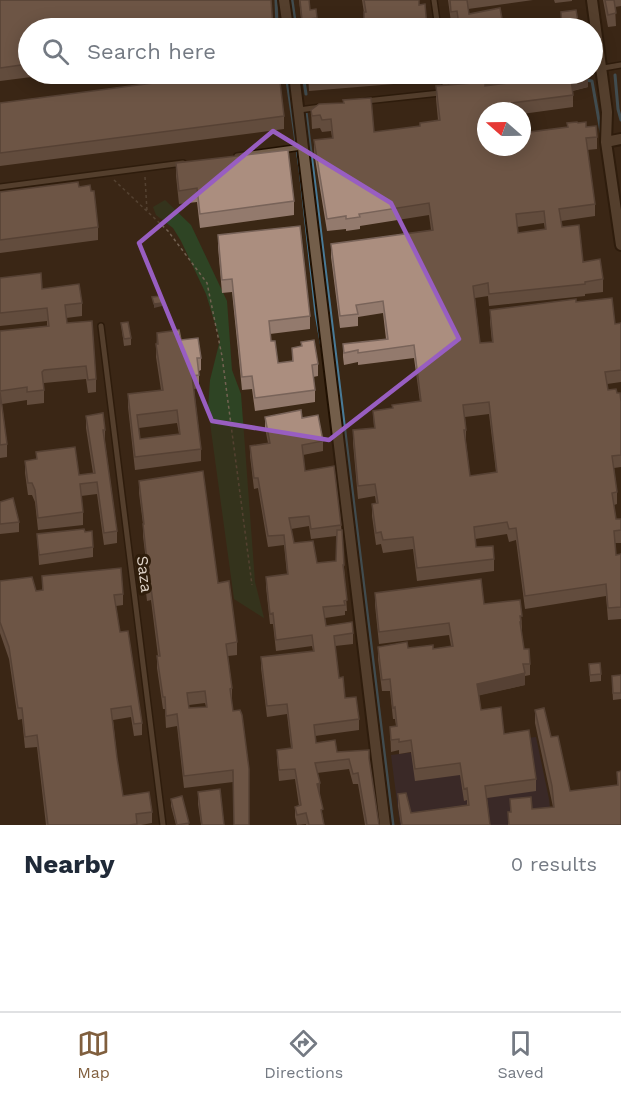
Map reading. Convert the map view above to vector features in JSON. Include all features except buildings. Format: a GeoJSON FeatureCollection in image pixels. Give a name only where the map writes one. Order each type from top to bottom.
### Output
{"type":"FeatureCollection","features":[{"type":"Feature","properties":{"kind":"street"},"geometry":{"type":"LineString","coordinates":[[284,0],[287,18]]}},
{"type":"Feature","properties":{"kind":"street"},"geometry":{"type":"LineString","coordinates":[[592,0],[593,18]]}},
{"type":"Feature","properties":{"kind":"street"},"geometry":{"type":"LineString","coordinates":[[295,84],[386,825]]}},
{"type":"Feature","properties":{"kind":"street"},"geometry":{"type":"LineString","coordinates":[[600,84],[607,112],[606,142],[621,245]]}},
{"type":"Feature","properties":{"kind":"street"},"geometry":{"type":"LineString","coordinates":[[606,142],[621,139]]}},
{"type":"Feature","properties":{"kind":"lane"},"geometry":{"type":"LineString","coordinates":[[434,0],[437,18]]}},
{"type":"Feature","properties":{"kind":"lane"},"geometry":{"type":"LineString","coordinates":[[603,68],[621,65]]}},
{"type":"Feature","properties":{"kind":"lane"},"geometry":{"type":"LineString","coordinates":[[445,84],[446,92]]}},
{"type":"Feature","properties":{"kind":"lane"},"geometry":{"type":"LineString","coordinates":[[479,87],[498,84]]}},
{"type":"Feature","properties":{"kind":"lane"},"geometry":{"type":"LineString","coordinates":[[354,103],[457,90]]}},
{"type":"Feature","properties":{"kind":"lane"},"geometry":{"type":"LineString","coordinates":[[299,110],[330,106]]}},
{"type":"Feature","properties":{"kind":"lane"},"geometry":{"type":"LineString","coordinates":[[234,156],[304,147]]}},
{"type":"Feature","properties":{"kind":"lane"},"geometry":{"type":"LineString","coordinates":[[225,158],[304,147]]}},
{"type":"Feature","properties":{"kind":"lane"},"geometry":{"type":"LineString","coordinates":[[189,162],[107,173],[0,186],[189,162]]}},
{"type":"Feature","properties":{"kind":"lane","name":"Saza"},"geometry":{"type":"LineString","coordinates":[[101,326],[163,825]]}},
{"type":"Feature","properties":{"kind":"path"},"geometry":{"type":"LineString","coordinates":[[144,168],[148,212]]}},
{"type":"Feature","properties":{"kind":"path"},"geometry":{"type":"LineString","coordinates":[[107,173],[168,231],[207,283],[222,356],[252,585]]}},
{"type":"Feature","properties":{"kind":"highlighted area"},"geometry":{"type":"Polygon","coordinates":[[[273,131],[391,203],[459,339],[329,440],[212,421],[139,243],[273,131]]]}},
{"type":"Feature","properties":{"kind":"shaded area"},"geometry":{"type":"Polygon","coordinates":[[[536,737],[552,825],[400,825],[391,755],[536,737]]]}},
{"type":"Feature","properties":{"kind":"green space"},"geometry":{"type":"Polygon","coordinates":[[[165,200],[191,225],[227,301],[232,370],[241,394],[255,582],[264,618],[234,599],[208,408],[210,380],[220,340],[206,294],[181,241],[173,228],[156,215],[153,207],[165,200]]]}},
{"type":"Feature","properties":{"kind":"waterway"},"geometry":{"type":"LineString","coordinates":[[276,0],[277,18]]}},
{"type":"Feature","properties":{"kind":"waterway"},"geometry":{"type":"LineString","coordinates":[[292,0],[295,18]]}},
{"type":"Feature","properties":{"kind":"waterway"},"geometry":{"type":"LineString","coordinates":[[615,75],[621,120]]}},
{"type":"Feature","properties":{"kind":"waterway"},"geometry":{"type":"LineString","coordinates":[[287,84],[300,169],[316,314],[323,353]]}},
{"type":"Feature","properties":{"kind":"waterway"},"geometry":{"type":"LineString","coordinates":[[304,84],[306,94]]}},
{"type":"Feature","properties":{"kind":"waterway"},"geometry":{"type":"LineString","coordinates":[[593,84],[601,132]]}},
{"type":"Feature","properties":{"kind":"waterway"},"geometry":{"type":"LineString","coordinates":[[306,112],[393,825]]}}]}
